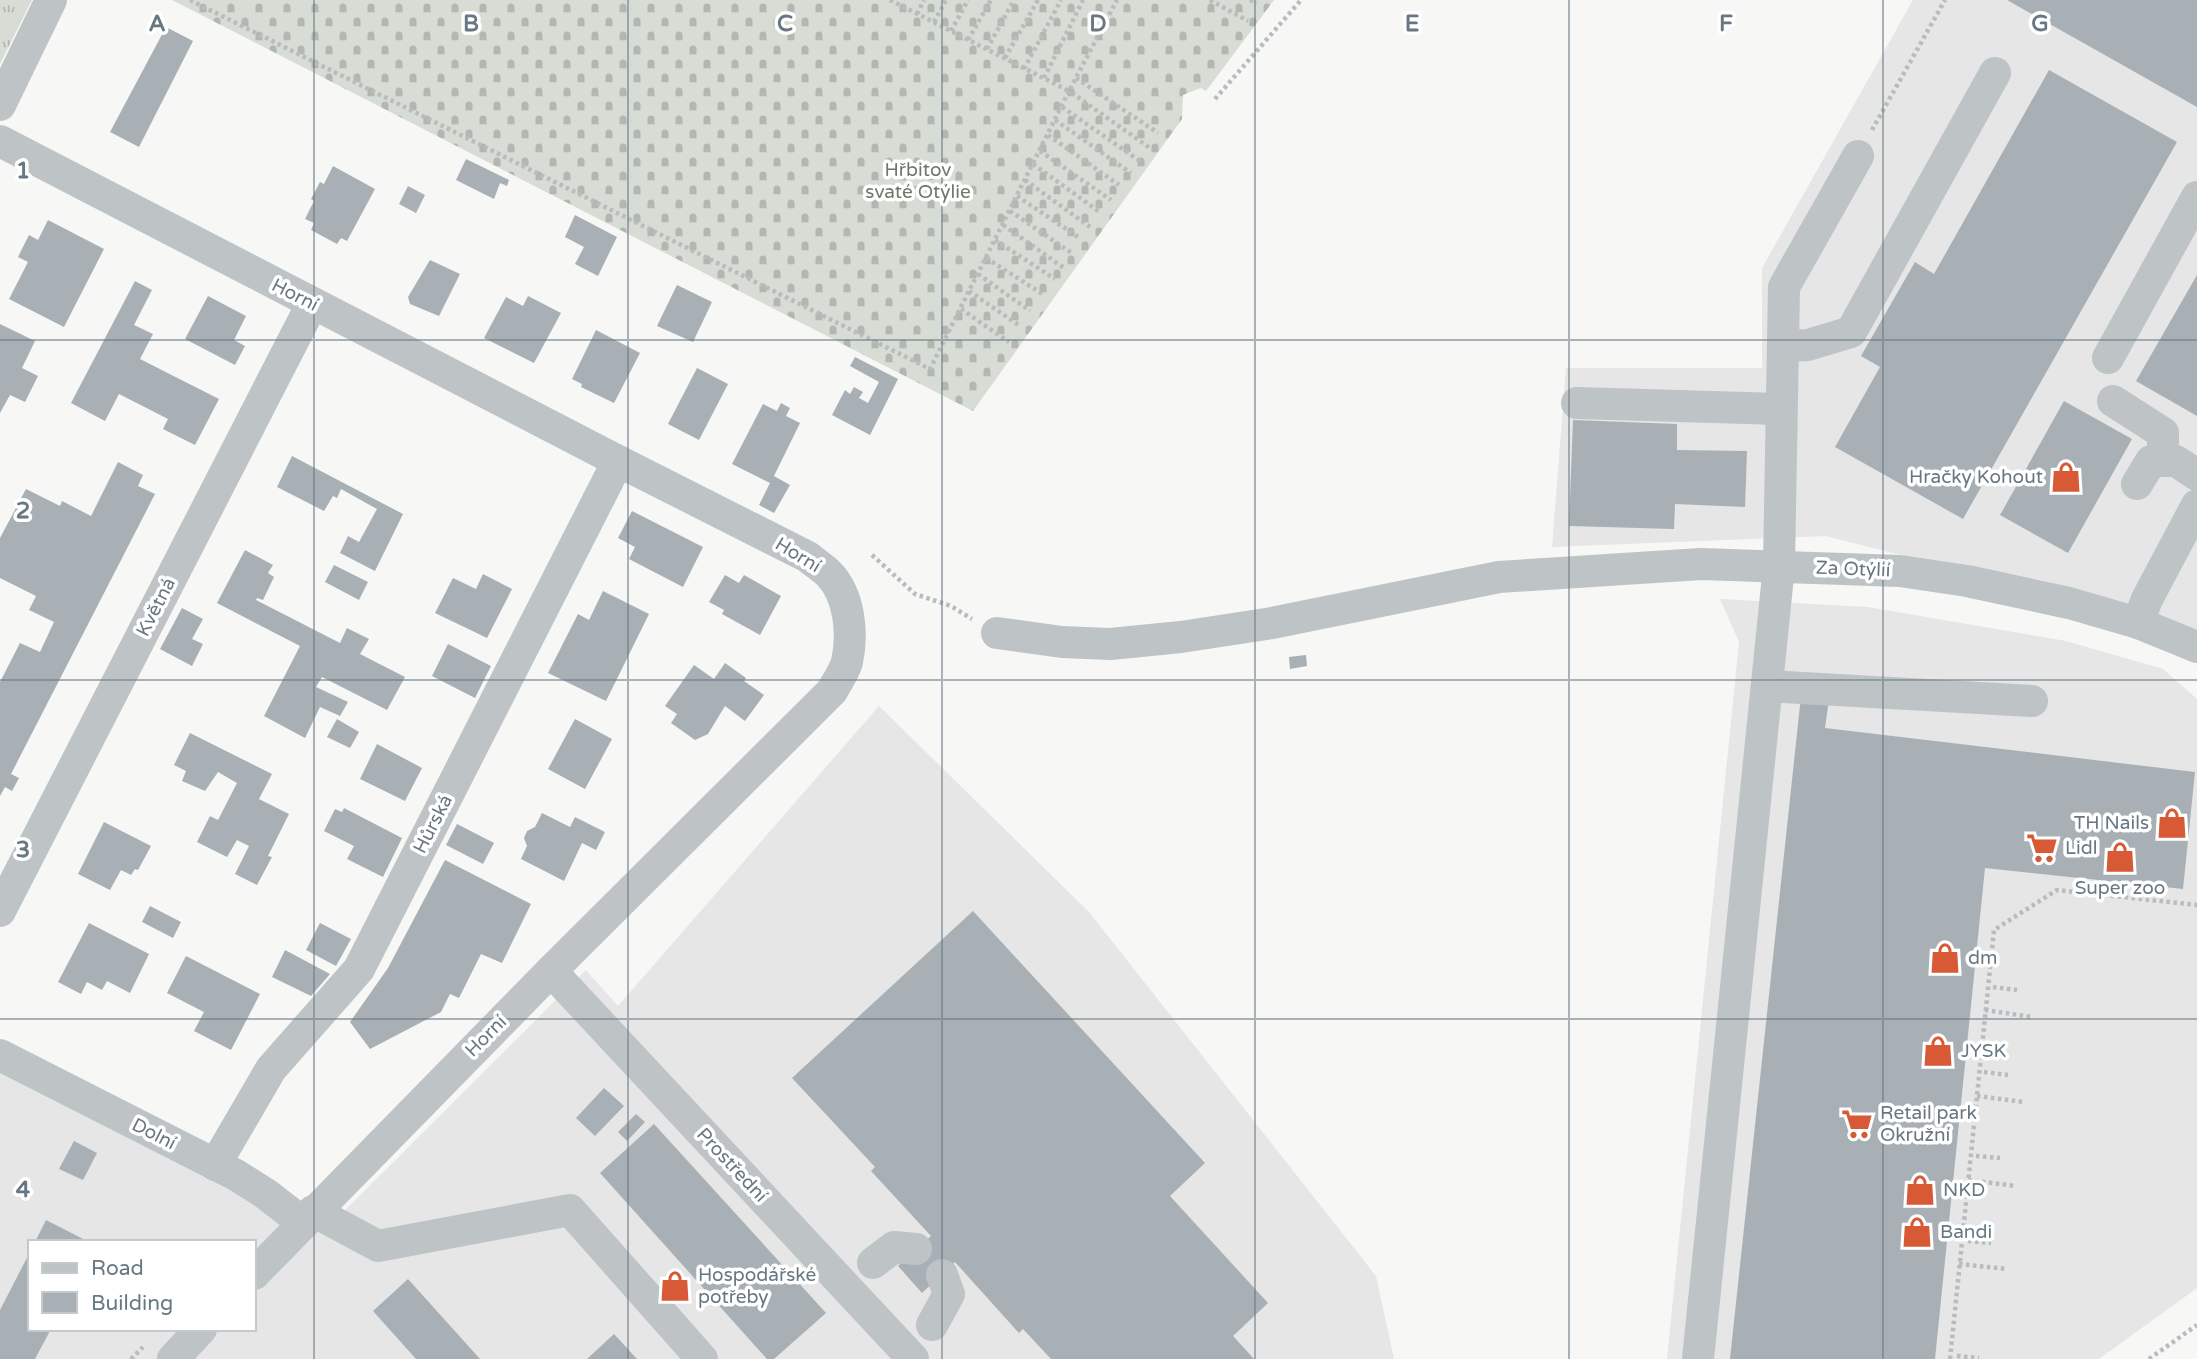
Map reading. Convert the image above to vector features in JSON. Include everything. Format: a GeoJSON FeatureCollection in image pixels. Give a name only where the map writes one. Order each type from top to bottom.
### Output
{"type":"FeatureCollection","features":[{"type":"Feature","properties":{"kind":"street"},"geometry":{"type":"LineString","coordinates":[[0,105],[51,0]]}},
{"type":"Feature","properties":{"kind":"street"},"geometry":{"type":"LineString","coordinates":[[1783,346],[1808,345],[1851,332],[1995,73]]}},
{"type":"Feature","properties":{"kind":"street","name":"Horní"},"geometry":{"type":"LineString","coordinates":[[5,155],[312,304],[808,557],[831,575],[842,594],[848,615],[850,639],[846,664],[832,691],[256,1271]]}},
{"type":"Feature","properties":{"kind":"street"},"geometry":{"type":"LineString","coordinates":[[1698,1359],[1779,566],[1784,287],[1858,156]]}},
{"type":"Feature","properties":{"kind":"street"},"geometry":{"type":"LineString","coordinates":[[2108,358],[2197,197]]}},
{"type":"Feature","properties":{"kind":"street","name":"Květná"},"geometry":{"type":"LineString","coordinates":[[0,911],[312,304]]}},
{"type":"Feature","properties":{"kind":"street"},"geometry":{"type":"LineString","coordinates":[[2113,401],[2162,433],[2162,461]]}},
{"type":"Feature","properties":{"kind":"street"},"geometry":{"type":"LineString","coordinates":[[1577,403],[1781,409]]}},
{"type":"Feature","properties":{"kind":"street","name":"Hůrská"},"geometry":{"type":"LineString","coordinates":[[215,1165],[271,1069],[359,969],[618,461]]}},
{"type":"Feature","properties":{"kind":"street"},"geometry":{"type":"LineString","coordinates":[[2137,484],[2151,461],[2176,461],[2197,475]]}},
{"type":"Feature","properties":{"kind":"street"},"geometry":{"type":"LineString","coordinates":[[2138,623],[2147,599],[2197,505]]}},
{"type":"Feature","properties":{"kind":"street","name":"Za Otýlií"},"geometry":{"type":"LineString","coordinates":[[997,632],[1062,642],[1110,644],[1181,637],[1272,623],[1499,577],[1702,564],[1900,571],[1953,579],[2069,603],[2138,623],[2197,647]]}},
{"type":"Feature","properties":{"kind":"street"},"geometry":{"type":"LineString","coordinates":[[1767,686],[2032,701]]}},
{"type":"Feature","properties":{"kind":"street","name":"Prostřední"},"geometry":{"type":"LineString","coordinates":[[551,971],[913,1359]]}},
{"type":"Feature","properties":{"kind":"street","name":"Dolní"},"geometry":{"type":"LineString","coordinates":[[0,1055],[215,1165],[308,1217],[378,1246],[570,1210],[702,1359]]}},
{"type":"Feature","properties":{"kind":"street"},"geometry":{"type":"LineString","coordinates":[[873,1263],[894,1247],[916,1249]]}},
{"type":"Feature","properties":{"kind":"street"},"geometry":{"type":"LineString","coordinates":[[932,1325],[949,1294],[942,1275]]}},
{"type":"Feature","properties":{"kind":"street"},"geometry":{"type":"LineString","coordinates":[[173,1359],[199,1331]]}},
{"type":"Feature","properties":{"kind":"path"},"geometry":{"type":"LineString","coordinates":[[190,0],[930,369],[1117,0]]}},
{"type":"Feature","properties":{"kind":"path"},"geometry":{"type":"LineString","coordinates":[[890,0],[899,2],[917,14],[1069,91],[1150,148]]}},
{"type":"Feature","properties":{"kind":"path"},"geometry":{"type":"LineString","coordinates":[[917,14],[924,0]]}},
{"type":"Feature","properties":{"kind":"path"},"geometry":{"type":"LineString","coordinates":[[934,22],[946,0]]}},
{"type":"Feature","properties":{"kind":"path"},"geometry":{"type":"LineString","coordinates":[[951,31],[968,0]]}},
{"type":"Feature","properties":{"kind":"path"},"geometry":{"type":"LineString","coordinates":[[968,40],[991,0]]}},
{"type":"Feature","properties":{"kind":"path"},"geometry":{"type":"LineString","coordinates":[[986,49],[1014,0]]}},
{"type":"Feature","properties":{"kind":"path"},"geometry":{"type":"LineString","coordinates":[[1005,58],[1038,0]]}},
{"type":"Feature","properties":{"kind":"path"},"geometry":{"type":"LineString","coordinates":[[1024,69],[1061,0]]}},
{"type":"Feature","properties":{"kind":"path"},"geometry":{"type":"LineString","coordinates":[[1044,78],[1083,0]]}},
{"type":"Feature","properties":{"kind":"path"},"geometry":{"type":"LineString","coordinates":[[1210,0],[1248,21]]}},
{"type":"Feature","properties":{"kind":"path"},"geometry":{"type":"LineString","coordinates":[[1250,0],[1257,4]]}},
{"type":"Feature","properties":{"kind":"path"},"geometry":{"type":"LineString","coordinates":[[1215,99],[1301,0]]}},
{"type":"Feature","properties":{"kind":"path"},"geometry":{"type":"LineString","coordinates":[[1858,156],[1945,0]]}},
{"type":"Feature","properties":{"kind":"path"},"geometry":{"type":"LineString","coordinates":[[1076,78],[1158,133]]}},
{"type":"Feature","properties":{"kind":"path"},"geometry":{"type":"LineString","coordinates":[[1062,107],[1140,160]]}},
{"type":"Feature","properties":{"kind":"path"},"geometry":{"type":"LineString","coordinates":[[1055,120],[1131,173]]}},
{"type":"Feature","properties":{"kind":"path"},"geometry":{"type":"LineString","coordinates":[[1048,135],[1119,185]]}},
{"type":"Feature","properties":{"kind":"path"},"geometry":{"type":"LineString","coordinates":[[1040,151],[1111,200]]}},
{"type":"Feature","properties":{"kind":"path"},"geometry":{"type":"LineString","coordinates":[[1033,164],[1101,213]]}},
{"type":"Feature","properties":{"kind":"path"},"geometry":{"type":"LineString","coordinates":[[1025,180],[1090,227]]}},
{"type":"Feature","properties":{"kind":"path"},"geometry":{"type":"LineString","coordinates":[[1017,196],[1082,239]]}},
{"type":"Feature","properties":{"kind":"path"},"geometry":{"type":"LineString","coordinates":[[1010,211],[1073,254]]}},
{"type":"Feature","properties":{"kind":"path"},"geometry":{"type":"LineString","coordinates":[[1003,225],[1064,268]]}},
{"type":"Feature","properties":{"kind":"path"},"geometry":{"type":"LineString","coordinates":[[995,240],[1055,279]]}},
{"type":"Feature","properties":{"kind":"path"},"geometry":{"type":"LineString","coordinates":[[986,258],[1044,295]]}},
{"type":"Feature","properties":{"kind":"path"},"geometry":{"type":"LineString","coordinates":[[978,274],[1030,311]]}},
{"type":"Feature","properties":{"kind":"path"},"geometry":{"type":"LineString","coordinates":[[969,291],[1020,326]]}},
{"type":"Feature","properties":{"kind":"path"},"geometry":{"type":"LineString","coordinates":[[961,309],[1009,342]]}},
{"type":"Feature","properties":{"kind":"path"},"geometry":{"type":"LineString","coordinates":[[872,555],[915,594],[951,606],[997,632]]}},
{"type":"Feature","properties":{"kind":"path"},"geometry":{"type":"LineString","coordinates":[[1950,1359],[1994,930],[2057,890],[2197,905]]}},
{"type":"Feature","properties":{"kind":"path"},"geometry":{"type":"LineString","coordinates":[[1993,987],[2017,990]]}},
{"type":"Feature","properties":{"kind":"path"},"geometry":{"type":"LineString","coordinates":[[1986,1010],[2032,1017]]}},
{"type":"Feature","properties":{"kind":"path"},"geometry":{"type":"LineString","coordinates":[[1984,1072],[2008,1075]]}},
{"type":"Feature","properties":{"kind":"path"},"geometry":{"type":"LineString","coordinates":[[1977,1096],[2024,1102]]}},
{"type":"Feature","properties":{"kind":"path"},"geometry":{"type":"LineString","coordinates":[[1976,1156],[2000,1158]]}},
{"type":"Feature","properties":{"kind":"path"},"geometry":{"type":"LineString","coordinates":[[1968,1180],[2016,1186]]}},
{"type":"Feature","properties":{"kind":"path"},"geometry":{"type":"LineString","coordinates":[[1968,1241],[1991,1243]]}},
{"type":"Feature","properties":{"kind":"path"},"geometry":{"type":"LineString","coordinates":[[1959,1264],[2007,1269]]}},
{"type":"Feature","properties":{"kind":"path"},"geometry":{"type":"LineString","coordinates":[[2149,1359],[2197,1325]]}},
{"type":"Feature","properties":{"kind":"path"},"geometry":{"type":"LineString","coordinates":[[1957,1356],[1979,1359]]}},
{"type":"Feature","properties":{"kind":"shaded area"},"geometry":{"type":"Polygon","coordinates":[[[1913,0],[2197,0],[2197,630],[1826,536],[1552,547],[1566,368],[1762,368],[1762,268],[1913,0]]]}},
{"type":"Feature","properties":{"kind":"shaded area","name":"Retail park Okružní"},"geometry":{"type":"Polygon","coordinates":[[[1720,599],[1868,607],[2066,641],[2163,669],[2197,699],[2197,1288],[2099,1359],[1667,1359],[1739,642],[1720,599]]]}},
{"type":"Feature","properties":{"kind":"shaded area"},"geometry":{"type":"Polygon","coordinates":[[[879,706],[1089,912],[1376,1276],[1394,1359],[0,1359],[0,1071],[323,1232],[586,970],[618,1006],[879,706]]]}},
{"type":"Feature","properties":{"kind":"green space"},"geometry":{"type":"Polygon","coordinates":[[[0,0],[32,0],[0,64],[0,0]]]}},
{"type":"Feature","properties":{"kind":"green space","name":"Hřbitov svaté Otýlie"},"geometry":{"type":"Polygon","coordinates":[[[172,0],[1274,0],[1206,91],[1201,88],[1183,95],[1182,119],[973,411],[172,0]]]}},
{"type":"Feature","properties":{"kind":"building"},"geometry":{"type":"Polygon","coordinates":[[[2007,0],[2197,0],[2197,107],[2007,0]]]}},
{"type":"Feature","properties":{"kind":"building"},"geometry":{"type":"Polygon","coordinates":[[[166,27],[193,41],[139,147],[110,132],[166,27]]]}},
{"type":"Feature","properties":{"kind":"building"},"geometry":{"type":"Polygon","coordinates":[[[2049,70],[2177,142],[1963,519],[1835,447],[1880,367],[1861,356],[1915,262],[1934,274],[2049,70]]]}},
{"type":"Feature","properties":{"kind":"building"},"geometry":{"type":"Polygon","coordinates":[[[466,159],[509,180],[507,186],[500,183],[494,199],[456,180],[466,159]]]}},
{"type":"Feature","properties":{"kind":"building"},"geometry":{"type":"Polygon","coordinates":[[[333,166],[375,189],[347,241],[341,238],[337,244],[311,230],[314,223],[305,219],[314,201],[311,199],[320,182],[324,184],[333,166]]]}},
{"type":"Feature","properties":{"kind":"building"},"geometry":{"type":"Polygon","coordinates":[[[408,186],[425,195],[416,213],[399,204],[408,186]]]}},
{"type":"Feature","properties":{"kind":"building"},"geometry":{"type":"Polygon","coordinates":[[[575,215],[617,237],[598,276],[575,264],[584,247],[565,237],[575,215]]]}},
{"type":"Feature","properties":{"kind":"building"},"geometry":{"type":"Polygon","coordinates":[[[48,220],[104,249],[64,327],[9,299],[28,262],[18,257],[29,235],[38,240],[48,220]]]}},
{"type":"Feature","properties":{"kind":"building"},"geometry":{"type":"Polygon","coordinates":[[[430,260],[460,274],[439,316],[410,304],[408,297],[430,260]]]}},
{"type":"Feature","properties":{"kind":"building"},"geometry":{"type":"Polygon","coordinates":[[[2197,275],[2197,416],[2136,381],[2197,275]]]}},
{"type":"Feature","properties":{"kind":"building"},"geometry":{"type":"Polygon","coordinates":[[[135,281],[152,290],[134,325],[153,334],[140,359],[219,399],[195,445],[163,429],[168,419],[119,394],[105,421],[71,403],[135,281]]]}},
{"type":"Feature","properties":{"kind":"building"},"geometry":{"type":"Polygon","coordinates":[[[677,285],[712,302],[693,342],[657,326],[677,285]]]}},
{"type":"Feature","properties":{"kind":"building"},"geometry":{"type":"Polygon","coordinates":[[[208,296],[246,316],[234,340],[245,346],[235,365],[185,339],[208,296]]]}},
{"type":"Feature","properties":{"kind":"building"},"geometry":{"type":"Polygon","coordinates":[[[528,296],[561,313],[534,363],[484,338],[506,297],[523,306],[528,296]]]}},
{"type":"Feature","properties":{"kind":"building"},"geometry":{"type":"Polygon","coordinates":[[[0,324],[35,341],[22,368],[38,376],[25,402],[10,395],[0,413],[0,324]]]}},
{"type":"Feature","properties":{"kind":"building"},"geometry":{"type":"Polygon","coordinates":[[[596,330],[640,353],[614,403],[581,387],[582,384],[572,379],[596,330]]]}},
{"type":"Feature","properties":{"kind":"building"},"geometry":{"type":"Polygon","coordinates":[[[855,357],[898,379],[870,435],[832,415],[845,390],[850,394],[854,387],[863,392],[859,398],[868,403],[879,382],[850,366],[855,357]]]}},
{"type":"Feature","properties":{"kind":"building"},"geometry":{"type":"Polygon","coordinates":[[[697,368],[728,384],[699,440],[668,424],[697,368]]]}},
{"type":"Feature","properties":{"kind":"building","name":"Hračky Kohout"},"geometry":{"type":"Polygon","coordinates":[[[2064,401],[2132,439],[2068,553],[2000,515],[2064,401]]]}},
{"type":"Feature","properties":{"kind":"building"},"geometry":{"type":"Polygon","coordinates":[[[781,403],[790,408],[786,416],[800,423],[774,476],[790,485],[774,513],[759,505],[770,483],[732,464],[763,404],[777,411],[781,403]]]}},
{"type":"Feature","properties":{"kind":"building"},"geometry":{"type":"Polygon","coordinates":[[[1573,420],[1677,424],[1677,450],[1747,451],[1745,507],[1675,504],[1674,529],[1569,526],[1573,420]]]}},
{"type":"Feature","properties":{"kind":"building"},"geometry":{"type":"Polygon","coordinates":[[[292,456],[403,514],[375,571],[340,553],[348,536],[359,542],[377,509],[341,489],[337,498],[333,496],[324,511],[277,487],[292,456]]]}},
{"type":"Feature","properties":{"kind":"building"},"geometry":{"type":"Polygon","coordinates":[[[118,462],[143,475],[138,486],[155,494],[11,774],[19,778],[12,791],[5,787],[0,796],[0,682],[20,643],[40,652],[54,622],[29,610],[36,596],[0,578],[0,538],[26,489],[60,506],[62,501],[91,516],[118,462]]]}},
{"type":"Feature","properties":{"kind":"building"},"geometry":{"type":"Polygon","coordinates":[[[632,511],[703,547],[683,587],[629,559],[635,547],[618,538],[632,511]]]}},
{"type":"Feature","properties":{"kind":"building"},"geometry":{"type":"Polygon","coordinates":[[[245,550],[273,565],[268,573],[274,577],[263,600],[256,600],[340,643],[347,628],[369,639],[360,654],[405,677],[387,710],[322,677],[316,687],[348,702],[340,716],[320,707],[305,738],[264,716],[300,646],[217,603],[245,550]]]}},
{"type":"Feature","properties":{"kind":"building"},"geometry":{"type":"Polygon","coordinates":[[[334,565],[368,582],[359,600],[325,582],[334,565]]]}},
{"type":"Feature","properties":{"kind":"building"},"geometry":{"type":"Polygon","coordinates":[[[483,574],[512,589],[487,638],[435,613],[453,578],[476,589],[483,574]]]}},
{"type":"Feature","properties":{"kind":"building"},"geometry":{"type":"Polygon","coordinates":[[[725,575],[739,583],[744,575],[781,596],[760,635],[722,614],[724,610],[709,602],[725,575]]]}},
{"type":"Feature","properties":{"kind":"building"},"geometry":{"type":"Polygon","coordinates":[[[603,591],[649,614],[606,701],[548,673],[578,614],[589,620],[603,591]]]}},
{"type":"Feature","properties":{"kind":"building"},"geometry":{"type":"Polygon","coordinates":[[[182,608],[203,619],[192,639],[203,644],[192,666],[160,649],[182,608]]]}},
{"type":"Feature","properties":{"kind":"building"},"geometry":{"type":"Polygon","coordinates":[[[448,644],[491,666],[475,698],[432,676],[448,644]]]}},
{"type":"Feature","properties":{"kind":"building"},"geometry":{"type":"Polygon","coordinates":[[[1306,655],[1307,666],[1290,669],[1289,657],[1306,655]]]}},
{"type":"Feature","properties":{"kind":"building"},"geometry":{"type":"Polygon","coordinates":[[[725,663],[764,695],[745,721],[725,706],[708,734],[695,740],[671,723],[677,714],[665,706],[694,665],[714,679],[725,663]]]}},
{"type":"Feature","properties":{"kind":"building","name":"Retail park Okružní"},"geometry":{"type":"Polygon","coordinates":[[[1801,696],[1829,699],[1825,728],[2195,772],[2183,889],[1985,868],[1935,1359],[1730,1359],[1801,696]]]}},
{"type":"Feature","properties":{"kind":"building"},"geometry":{"type":"Polygon","coordinates":[[[337,719],[359,732],[350,748],[327,737],[337,719]]]}},
{"type":"Feature","properties":{"kind":"building"},"geometry":{"type":"Polygon","coordinates":[[[575,719],[612,739],[585,789],[548,769],[575,719]]]}},
{"type":"Feature","properties":{"kind":"building"},"geometry":{"type":"Polygon","coordinates":[[[190,733],[272,774],[259,799],[289,814],[268,856],[272,857],[257,885],[235,874],[249,846],[237,840],[227,857],[197,842],[210,816],[218,820],[237,783],[218,772],[205,791],[182,781],[186,771],[174,765],[190,733]]]}},
{"type":"Feature","properties":{"kind":"building"},"geometry":{"type":"Polygon","coordinates":[[[377,744],[422,768],[405,801],[360,779],[377,744]]]}},
{"type":"Feature","properties":{"kind":"building"},"geometry":{"type":"Polygon","coordinates":[[[344,808],[402,838],[383,877],[347,859],[354,846],[324,831],[335,809],[342,812],[344,808]]]}},
{"type":"Feature","properties":{"kind":"building"},"geometry":{"type":"Polygon","coordinates":[[[542,813],[570,827],[575,817],[605,832],[596,850],[582,843],[564,881],[521,859],[527,846],[524,838],[527,831],[535,827],[542,813]]]}},
{"type":"Feature","properties":{"kind":"building"},"geometry":{"type":"Polygon","coordinates":[[[104,822],[151,846],[138,870],[135,869],[131,875],[121,870],[110,890],[78,874],[104,822]]]}},
{"type":"Feature","properties":{"kind":"building"},"geometry":{"type":"Polygon","coordinates":[[[457,824],[494,843],[483,864],[446,845],[457,824]]]}},
{"type":"Feature","properties":{"kind":"building"},"geometry":{"type":"Polygon","coordinates":[[[445,860],[531,904],[502,963],[481,954],[459,998],[450,994],[441,1012],[370,1049],[350,1022],[388,968],[445,860]]]}},
{"type":"Feature","properties":{"kind":"building"},"geometry":{"type":"Polygon","coordinates":[[[150,906],[181,922],[173,938],[142,922],[150,906]]]}},
{"type":"Feature","properties":{"kind":"building"},"geometry":{"type":"Polygon","coordinates":[[[973,911],[1205,1163],[1170,1196],[1268,1303],[1233,1336],[1254,1359],[1051,1359],[1023,1329],[1019,1333],[955,1262],[922,1293],[898,1266],[931,1236],[871,1171],[875,1167],[792,1078],[973,911]]]}},
{"type":"Feature","properties":{"kind":"building"},"geometry":{"type":"Polygon","coordinates":[[[89,923],[149,954],[130,993],[107,981],[102,990],[87,982],[81,994],[58,982],[89,923]]]}},
{"type":"Feature","properties":{"kind":"building"},"geometry":{"type":"Polygon","coordinates":[[[320,923],[351,939],[336,966],[306,950],[320,923]]]}},
{"type":"Feature","properties":{"kind":"building"},"geometry":{"type":"Polygon","coordinates":[[[285,950],[330,974],[311,996],[272,977],[285,950]]]}},
{"type":"Feature","properties":{"kind":"building"},"geometry":{"type":"Polygon","coordinates":[[[186,956],[260,994],[231,1050],[194,1031],[204,1012],[167,993],[186,956]]]}},
{"type":"Feature","properties":{"kind":"building"},"geometry":{"type":"Polygon","coordinates":[[[604,1088],[624,1106],[595,1136],[576,1118],[604,1088]]]}},
{"type":"Feature","properties":{"kind":"building"},"geometry":{"type":"Polygon","coordinates":[[[636,1114],[645,1122],[627,1141],[618,1132],[636,1114]]]}},
{"type":"Feature","properties":{"kind":"building"},"geometry":{"type":"Polygon","coordinates":[[[654,1124],[826,1313],[774,1359],[767,1359],[600,1173],[654,1124]]]}},
{"type":"Feature","properties":{"kind":"building"},"geometry":{"type":"Polygon","coordinates":[[[74,1141],[97,1153],[83,1180],[59,1169],[74,1141]]]}},
{"type":"Feature","properties":{"kind":"building"},"geometry":{"type":"Polygon","coordinates":[[[46,1220],[85,1240],[36,1240],[46,1220]]]}},
{"type":"Feature","properties":{"kind":"building"},"geometry":{"type":"Polygon","coordinates":[[[28,1256],[28,1331],[50,1331],[35,1359],[0,1359],[0,1310],[28,1256]]]}},
{"type":"Feature","properties":{"kind":"building"},"geometry":{"type":"Polygon","coordinates":[[[408,1279],[480,1359],[416,1359],[373,1311],[408,1279]]]}},
{"type":"Feature","properties":{"kind":"building"},"geometry":{"type":"Polygon","coordinates":[[[614,1334],[637,1359],[587,1359],[614,1334]]]}},
{"type":"Feature","properties":{"kind":"place","name":"Hračky Kohout"},"geometry":{"type":"Point","coordinates":[2066,477]}},
{"type":"Feature","properties":{"kind":"place","name":"TH Nails"},"geometry":{"type":"Point","coordinates":[2172,823]}},
{"type":"Feature","properties":{"kind":"place","name":"Lidl"},"geometry":{"type":"Point","coordinates":[2042,848]}},
{"type":"Feature","properties":{"kind":"place","name":"Super zoo"},"geometry":{"type":"Point","coordinates":[2120,857]}},
{"type":"Feature","properties":{"kind":"place","name":"dm"},"geometry":{"type":"Point","coordinates":[1945,958]}},
{"type":"Feature","properties":{"kind":"place","name":"JYSK"},"geometry":{"type":"Point","coordinates":[1938,1051]}},
{"type":"Feature","properties":{"kind":"place","name":"Retail park Okružní"},"geometry":{"type":"Point","coordinates":[1857,1124]}},
{"type":"Feature","properties":{"kind":"place","name":"NKD"},"geometry":{"type":"Point","coordinates":[1920,1190]}},
{"type":"Feature","properties":{"kind":"place","name":"Bandi"},"geometry":{"type":"Point","coordinates":[1917,1232]}},
{"type":"Feature","properties":{"kind":"place","name":"Hospodářské potřeby"},"geometry":{"type":"Point","coordinates":[675,1286]}}]}
